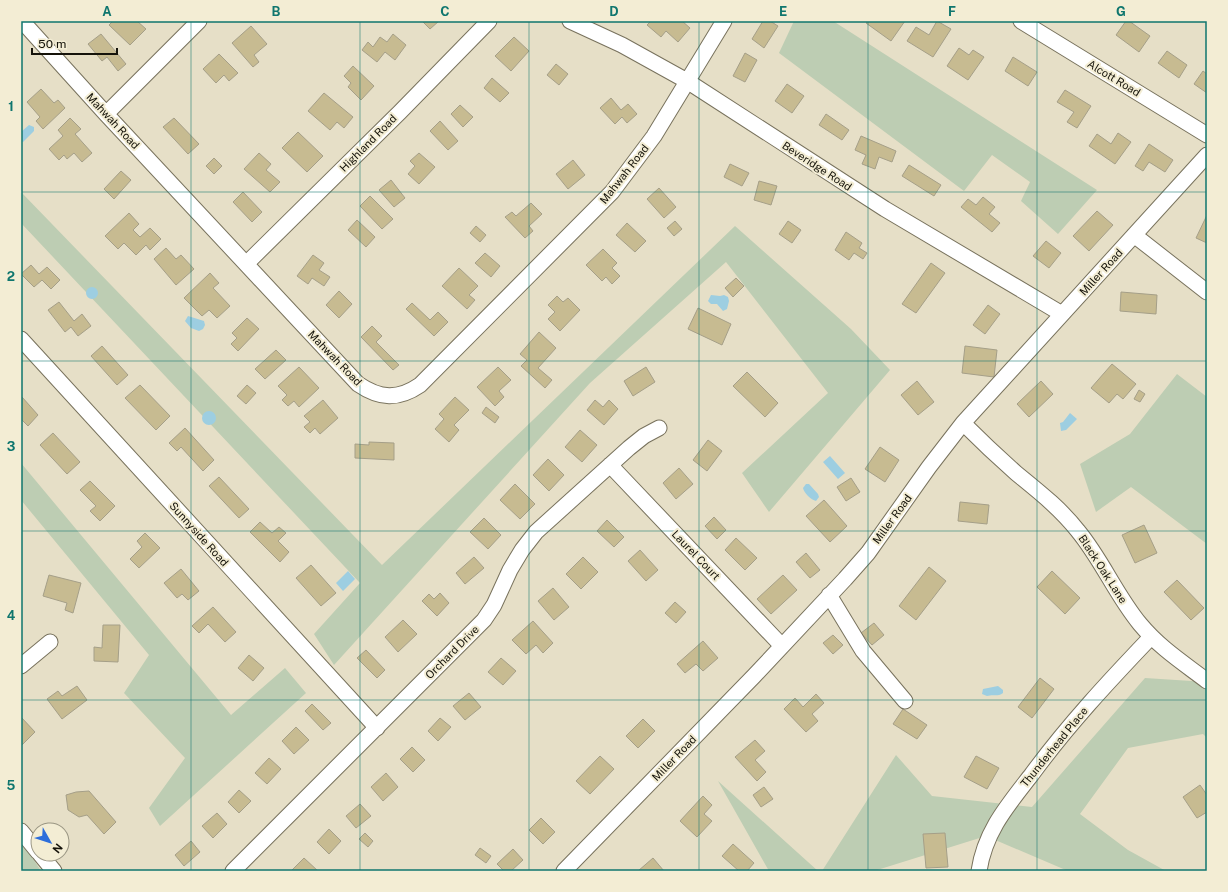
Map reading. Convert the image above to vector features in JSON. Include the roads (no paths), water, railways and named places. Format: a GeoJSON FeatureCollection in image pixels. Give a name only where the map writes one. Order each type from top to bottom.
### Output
{"type":"FeatureCollection","features":[{"type":"Feature","properties":{"kind":"street","name":"Mahwah Road"},"geometry":{"type":"LineString","coordinates":[[22,21],[106,114],[358,384],[378,394],[390,396],[401,395],[420,386],[612,192],[654,136],[724,21]]}},
{"type":"Feature","properties":{"kind":"street"},"geometry":{"type":"LineString","coordinates":[[106,114],[198,21]]}},
{"type":"Feature","properties":{"kind":"street","name":"Highland Road"},"geometry":{"type":"LineString","coordinates":[[246,264],[400,112],[489,21]]}},
{"type":"Feature","properties":{"kind":"street","name":"Beveridge Road"},"geometry":{"type":"LineString","coordinates":[[570,21],[622,46],[687,81],[885,209],[1062,314]]}},
{"type":"Feature","properties":{"kind":"street","name":"Alcott Road"},"geometry":{"type":"LineString","coordinates":[[1021,21],[1207,135]]}},
{"type":"Feature","properties":{"kind":"street","name":"Miller Road"},"geometry":{"type":"LineString","coordinates":[[564,871],[846,579],[868,553],[929,467],[963,424],[1207,155]]}},
{"type":"Feature","properties":{"kind":"street"},"geometry":{"type":"LineString","coordinates":[[1134,235],[1207,292]]}},
{"type":"Feature","properties":{"kind":"street","name":"Sunnyside Road"},"geometry":{"type":"LineString","coordinates":[[21,339],[377,728]]}},
{"type":"Feature","properties":{"kind":"street","name":"Black Oak Lane"},"geometry":{"type":"LineString","coordinates":[[963,424],[1048,499],[1078,530],[1094,552],[1122,599],[1151,637],[1164,650],[1207,681]]}},
{"type":"Feature","properties":{"kind":"street","name":"Orchard Drive"},"geometry":{"type":"LineString","coordinates":[[233,871],[484,620],[494,605],[510,570],[536,532],[644,436],[659,428]]}},
{"type":"Feature","properties":{"kind":"street","name":"Laurel Court"},"geometry":{"type":"LineString","coordinates":[[610,465],[782,646]]}},
{"type":"Feature","properties":{"kind":"street"},"geometry":{"type":"LineString","coordinates":[[829,595],[863,651],[905,701]]}},
{"type":"Feature","properties":{"kind":"street","name":"Thunderhead Place"},"geometry":{"type":"LineString","coordinates":[[979,871],[990,833],[999,816],[1089,702],[1151,637]]}},
{"type":"Feature","properties":{"kind":"street"},"geometry":{"type":"LineString","coordinates":[[21,666],[50,642]]}},
{"type":"Feature","properties":{"kind":"street"},"geometry":{"type":"LineString","coordinates":[[21,831],[30,842]]}},
{"type":"Feature","properties":{"kind":"street"},"geometry":{"type":"LineString","coordinates":[[46,862],[54,871]]}},
{"type":"Feature","properties":{"kind":"water"},"geometry":{"type":"Polygon","coordinates":[[[29,125],[34,127],[34,131],[23,142],[21,141],[21,132],[29,125]]]}},
{"type":"Feature","properties":{"kind":"water"},"geometry":{"type":"Polygon","coordinates":[[[90,287],[94,287],[98,293],[94,299],[90,299],[86,295],[86,291],[90,287]]]}},
{"type":"Feature","properties":{"kind":"water"},"geometry":{"type":"Polygon","coordinates":[[[711,295],[724,295],[728,297],[729,301],[727,309],[723,311],[717,304],[711,304],[708,301],[711,295]]]}},
{"type":"Feature","properties":{"kind":"water"},"geometry":{"type":"Polygon","coordinates":[[[188,316],[204,321],[205,325],[203,329],[199,331],[191,328],[185,321],[188,316]]]}},
{"type":"Feature","properties":{"kind":"water"},"geometry":{"type":"Polygon","coordinates":[[[209,411],[214,413],[216,418],[214,423],[209,425],[204,423],[202,418],[204,413],[209,411]]]}},
{"type":"Feature","properties":{"kind":"water"},"geometry":{"type":"Polygon","coordinates":[[[1070,413],[1077,419],[1066,430],[1061,431],[1060,423],[1063,422],[1070,413]]]}},
{"type":"Feature","properties":{"kind":"water"},"geometry":{"type":"Polygon","coordinates":[[[830,456],[845,473],[838,479],[823,462],[830,456]]]}},
{"type":"Feature","properties":{"kind":"water"},"geometry":{"type":"Polygon","coordinates":[[[806,484],[809,484],[818,494],[819,497],[816,501],[810,498],[805,492],[803,488],[806,484]]]}},
{"type":"Feature","properties":{"kind":"water"},"geometry":{"type":"Polygon","coordinates":[[[348,571],[355,579],[343,591],[336,583],[348,571]]]}},
{"type":"Feature","properties":{"kind":"water"},"geometry":{"type":"Polygon","coordinates":[[[998,686],[1003,690],[1003,693],[987,696],[982,694],[983,689],[998,686]]]}}]}
